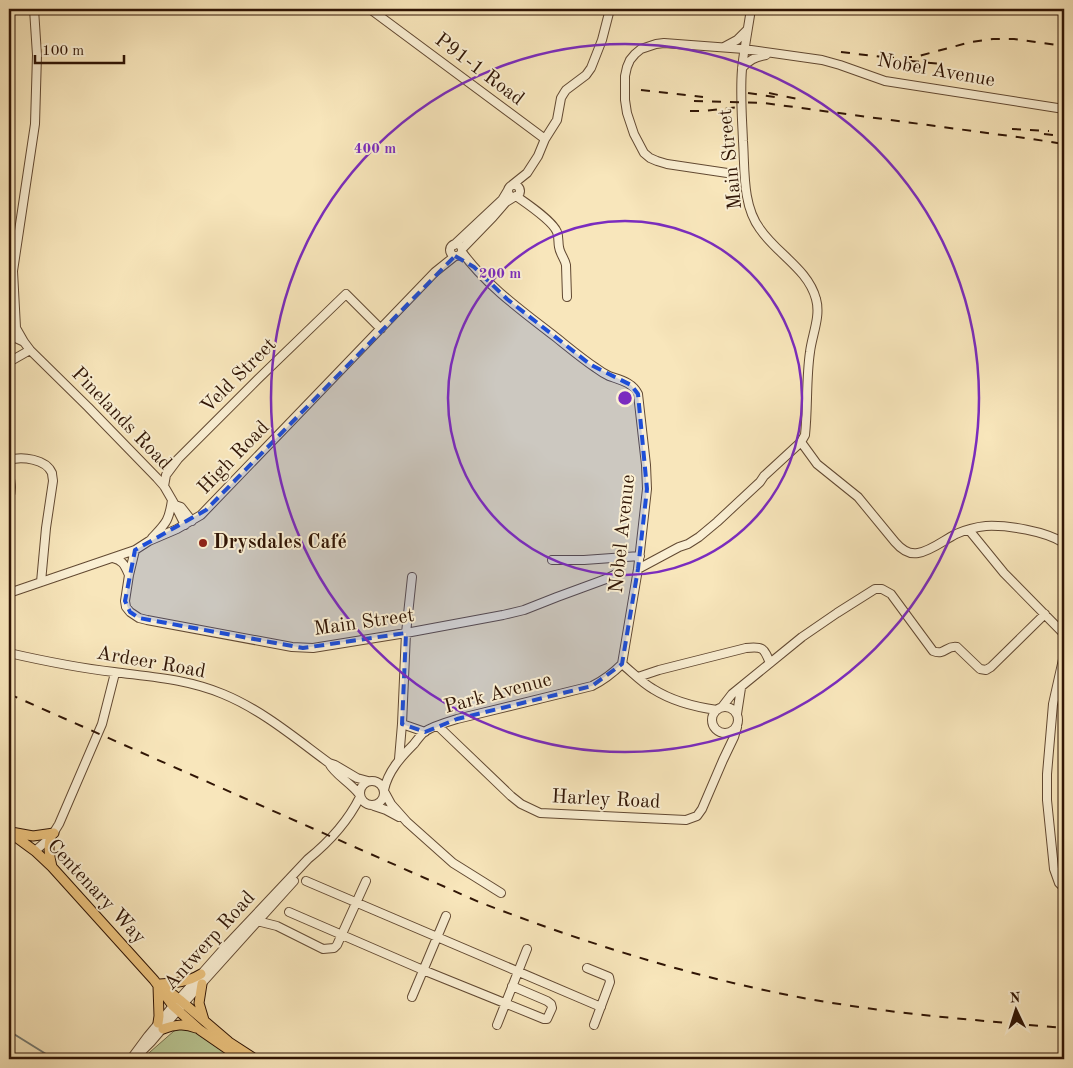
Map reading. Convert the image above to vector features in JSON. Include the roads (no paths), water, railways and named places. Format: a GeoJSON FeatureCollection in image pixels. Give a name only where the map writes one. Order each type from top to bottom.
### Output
{"type":"FeatureCollection","features":[{"type":"Feature","properties":{"kind":"main road"},"geometry":{"type":"LineString","coordinates":[[9,831],[33,836],[53,835],[49,843],[52,867]]}},
{"type":"Feature","properties":{"kind":"main road","name":"Centenary Way"},"geometry":{"type":"LineString","coordinates":[[9,831],[52,867],[157,983],[175,1009],[200,1030],[242,1059]]}},
{"type":"Feature","properties":{"kind":"main road"},"geometry":{"type":"LineString","coordinates":[[200,1030],[187,1025],[160,1026],[157,983],[181,982],[193,979],[201,974]]}},
{"type":"Feature","properties":{"kind":"main road","name":"Centenary Way"},"geometry":{"type":"LineString","coordinates":[[157,983],[182,1001],[229,1042],[255,1059]]}},
{"type":"Feature","properties":{"kind":"main road"},"geometry":{"type":"LineString","coordinates":[[202,984],[199,1008],[205,1021]]}},
{"type":"Feature","properties":{"kind":"street"},"geometry":{"type":"LineString","coordinates":[[24,342],[16,328],[13,271],[35,124],[37,55],[34,9]]}},
{"type":"Feature","properties":{"kind":"street","name":"P91-1 Road"},"geometry":{"type":"LineString","coordinates":[[370,9],[544,139]]}},
{"type":"Feature","properties":{"kind":"street","name":"High Road"},"geometry":{"type":"LineString","coordinates":[[9,593],[135,550],[149,541],[188,523],[206,510],[435,272],[493,218],[524,181],[538,156],[544,139],[558,120],[564,94],[570,86],[586,75],[591,68],[602,40],[610,9]]}},
{"type":"Feature","properties":{"kind":"street","name":"Main Street"},"geometry":{"type":"LineString","coordinates":[[751,9],[742,66],[741,100],[748,202],[759,229],[775,248],[804,276],[816,299],[817,307],[817,317],[810,350],[805,435],[801,442]]}},
{"type":"Feature","properties":{"kind":"street"},"geometry":{"type":"LineString","coordinates":[[748,28],[726,48],[739,56],[742,66],[753,58],[775,54]]}},
{"type":"Feature","properties":{"kind":"street","name":"Nobel Avenue"},"geometry":{"type":"LineString","coordinates":[[734,174],[667,164],[650,158],[644,153],[634,134],[627,113],[624,76],[630,60],[641,49],[664,43],[775,54],[831,62],[885,81],[1064,109]]}},
{"type":"Feature","properties":{"kind":"street"},"geometry":{"type":"LineString","coordinates":[[515,191],[524,196],[528,204],[558,232],[559,248],[566,265],[567,297]]}},
{"type":"Feature","properties":{"kind":"street","name":"Nobel Avenue"},"geometry":{"type":"LineString","coordinates":[[457,251],[507,299],[584,360],[607,375],[624,381],[635,388],[638,394],[647,489],[640,556],[622,664]]}},
{"type":"Feature","properties":{"kind":"street","name":"Veld Street"},"geometry":{"type":"LineString","coordinates":[[164,486],[166,475],[178,459],[346,294],[381,329]]}},
{"type":"Feature","properties":{"kind":"street"},"geometry":{"type":"LineString","coordinates":[[9,336],[24,342]]}},
{"type":"Feature","properties":{"kind":"street","name":"Pinelands Road"},"geometry":{"type":"LineString","coordinates":[[24,342],[164,486],[174,502],[181,507],[188,523]]}},
{"type":"Feature","properties":{"kind":"street"},"geometry":{"type":"LineString","coordinates":[[9,362],[30,350]]}},
{"type":"Feature","properties":{"kind":"street"},"geometry":{"type":"LineString","coordinates":[[638,569],[699,537],[801,442],[817,464],[858,497],[895,542],[905,551],[913,554],[926,551],[958,533],[984,526],[1011,528],[1044,534],[1064,543]]}},
{"type":"Feature","properties":{"kind":"street"},"geometry":{"type":"LineString","coordinates":[[9,460],[24,458],[34,460],[44,465],[52,474],[53,481],[41,582]]}},
{"type":"Feature","properties":{"kind":"street"},"geometry":{"type":"LineString","coordinates":[[9,474],[11,487],[9,499]]}},
{"type":"Feature","properties":{"kind":"street"},"geometry":{"type":"LineString","coordinates":[[149,541],[165,523],[174,502]]}},
{"type":"Feature","properties":{"kind":"street"},"geometry":{"type":"LineString","coordinates":[[968,530],[1004,573],[1064,634]]}},
{"type":"Feature","properties":{"kind":"street"},"geometry":{"type":"LineString","coordinates":[[129,575],[135,550]]}},
{"type":"Feature","properties":{"kind":"street"},"geometry":{"type":"LineString","coordinates":[[552,560],[640,556]]}},
{"type":"Feature","properties":{"kind":"street"},"geometry":{"type":"LineString","coordinates":[[111,558],[121,560],[129,575]]}},
{"type":"Feature","properties":{"kind":"street","name":"Main Street"},"geometry":{"type":"LineString","coordinates":[[129,575],[126,606],[130,612],[139,618],[292,647],[313,648],[406,634],[524,610],[620,572]]}},
{"type":"Feature","properties":{"kind":"street"},"geometry":{"type":"LineString","coordinates":[[399,760],[406,634],[412,577]]}},
{"type":"Feature","properties":{"kind":"street"},"geometry":{"type":"LineString","coordinates":[[712,721],[713,714],[732,694],[802,637],[875,589],[882,589],[890,594],[933,651],[940,653],[952,646],[957,647],[980,669],[984,670],[991,667],[1045,614]]}},
{"type":"Feature","properties":{"kind":"street"},"geometry":{"type":"LineString","coordinates":[[638,677],[658,670],[746,648],[761,647],[765,650],[770,663]]}},
{"type":"Feature","properties":{"kind":"street","name":"Ardeer Road"},"geometry":{"type":"LineString","coordinates":[[9,653],[115,673],[176,680],[200,686],[222,694],[256,711],[328,763],[357,778],[370,781]]}},
{"type":"Feature","properties":{"kind":"street"},"geometry":{"type":"LineString","coordinates":[[1064,656],[1052,704],[1047,800],[1054,869],[1059,883],[1064,888]]}},
{"type":"Feature","properties":{"kind":"street"},"geometry":{"type":"LineString","coordinates":[[622,664],[652,689],[692,706],[712,721],[715,728],[722,733],[730,745]]}},
{"type":"Feature","properties":{"kind":"street","name":"Park Avenue"},"geometry":{"type":"LineString","coordinates":[[384,792],[386,781],[392,770],[425,732],[458,719],[592,686],[612,674],[622,664]]}},
{"type":"Feature","properties":{"kind":"street"},"geometry":{"type":"LineString","coordinates":[[35,851],[53,835],[63,816],[102,724],[115,673]]}},
{"type":"Feature","properties":{"kind":"street"},"geometry":{"type":"LineString","coordinates":[[722,733],[731,732],[736,727],[741,688]]}},
{"type":"Feature","properties":{"kind":"street"},"geometry":{"type":"LineString","coordinates":[[722,706],[732,701],[738,704]]}},
{"type":"Feature","properties":{"kind":"street"},"geometry":{"type":"LineString","coordinates":[[692,706],[729,707],[737,714]]}},
{"type":"Feature","properties":{"kind":"street"},"geometry":{"type":"LineString","coordinates":[[402,724],[425,732]]}},
{"type":"Feature","properties":{"kind":"street","name":"Harley Road"},"geometry":{"type":"LineString","coordinates":[[438,726],[511,796],[521,804],[540,814],[690,820],[697,816],[702,809],[736,727]]}},
{"type":"Feature","properties":{"kind":"street","name":"Ardeer Road"},"geometry":{"type":"LineString","coordinates":[[328,763],[360,796]]}},
{"type":"Feature","properties":{"kind":"street","name":"Park Avenue"},"geometry":{"type":"LineString","coordinates":[[370,781],[382,777],[392,770]]}},
{"type":"Feature","properties":{"kind":"street"},"geometry":{"type":"LineString","coordinates":[[407,822],[393,814],[364,803],[360,796],[363,785],[370,781],[381,784],[391,804],[407,822],[453,863],[501,893]]}},
{"type":"Feature","properties":{"kind":"street"},"geometry":{"type":"LineString","coordinates":[[372,806],[383,800],[384,792]]}},
{"type":"Feature","properties":{"kind":"street","name":"Antwerp Road"},"geometry":{"type":"LineString","coordinates":[[132,1059],[151,1042],[160,1026],[182,1001],[201,974],[342,824],[353,810],[360,796]]}},
{"type":"Feature","properties":{"kind":"street","name":"Antwerp Road"},"geometry":{"type":"LineString","coordinates":[[342,824],[358,811],[372,806]]}},
{"type":"Feature","properties":{"kind":"street","name":"Antwerp Road"},"geometry":{"type":"LineString","coordinates":[[182,1001],[202,984],[312,862],[318,850]]}},
{"type":"Feature","properties":{"kind":"street"},"geometry":{"type":"LineString","coordinates":[[306,881],[601,1007]]}},
{"type":"Feature","properties":{"kind":"street"},"geometry":{"type":"LineString","coordinates":[[257,922],[277,926],[323,949],[334,948],[366,881]]}},
{"type":"Feature","properties":{"kind":"street"},"geometry":{"type":"LineString","coordinates":[[268,910],[269,916],[277,926]]}},
{"type":"Feature","properties":{"kind":"street"},"geometry":{"type":"LineString","coordinates":[[289,912],[505,1004],[547,1018],[552,1008],[551,1004],[512,986]]}},
{"type":"Feature","properties":{"kind":"street"},"geometry":{"type":"LineString","coordinates":[[412,996],[446,916]]}},
{"type":"Feature","properties":{"kind":"street"},"geometry":{"type":"LineString","coordinates":[[496,1025],[528,949]]}},
{"type":"Feature","properties":{"kind":"street"},"geometry":{"type":"LineString","coordinates":[[587,968],[609,977],[610,982],[594,1025]]}},
{"type":"Feature","properties":{"kind":"waterway"},"geometry":{"type":"LineString","coordinates":[[9,1031],[54,1059]]}},
{"type":"Feature","properties":{"kind":"railway"},"geometry":{"type":"LineString","coordinates":[[885,57],[915,57],[971,42],[993,39],[1014,39],[1064,46]]}},
{"type":"Feature","properties":{"kind":"railway"},"geometry":{"type":"LineString","coordinates":[[841,52],[891,58]]}},
{"type":"Feature","properties":{"kind":"railway"},"geometry":{"type":"LineString","coordinates":[[910,61],[942,64]]}},
{"type":"Feature","properties":{"kind":"railway"},"geometry":{"type":"LineString","coordinates":[[641,90],[703,97]]}},
{"type":"Feature","properties":{"kind":"railway"},"geometry":{"type":"LineString","coordinates":[[748,93],[775,97]]}},
{"type":"Feature","properties":{"kind":"railway"},"geometry":{"type":"LineString","coordinates":[[769,93],[802,100]]}},
{"type":"Feature","properties":{"kind":"railway"},"geometry":{"type":"LineString","coordinates":[[694,101],[764,103],[1064,144]]}},
{"type":"Feature","properties":{"kind":"railway"},"geometry":{"type":"LineString","coordinates":[[690,111],[739,107]]}},
{"type":"Feature","properties":{"kind":"railway"},"geometry":{"type":"LineString","coordinates":[[1012,129],[1049,131]]}},
{"type":"Feature","properties":{"kind":"railway"},"geometry":{"type":"LineString","coordinates":[[1044,134],[1064,136]]}},
{"type":"Feature","properties":{"kind":"railway"},"geometry":{"type":"LineString","coordinates":[[9,694],[479,902],[620,952],[728,982],[801,998],[914,1014],[1064,1028]]}},
{"type":"Feature","properties":{"kind":"place","name":"Drysdales Café"},"geometry":{"type":"Point","coordinates":[203,543]}}]}
